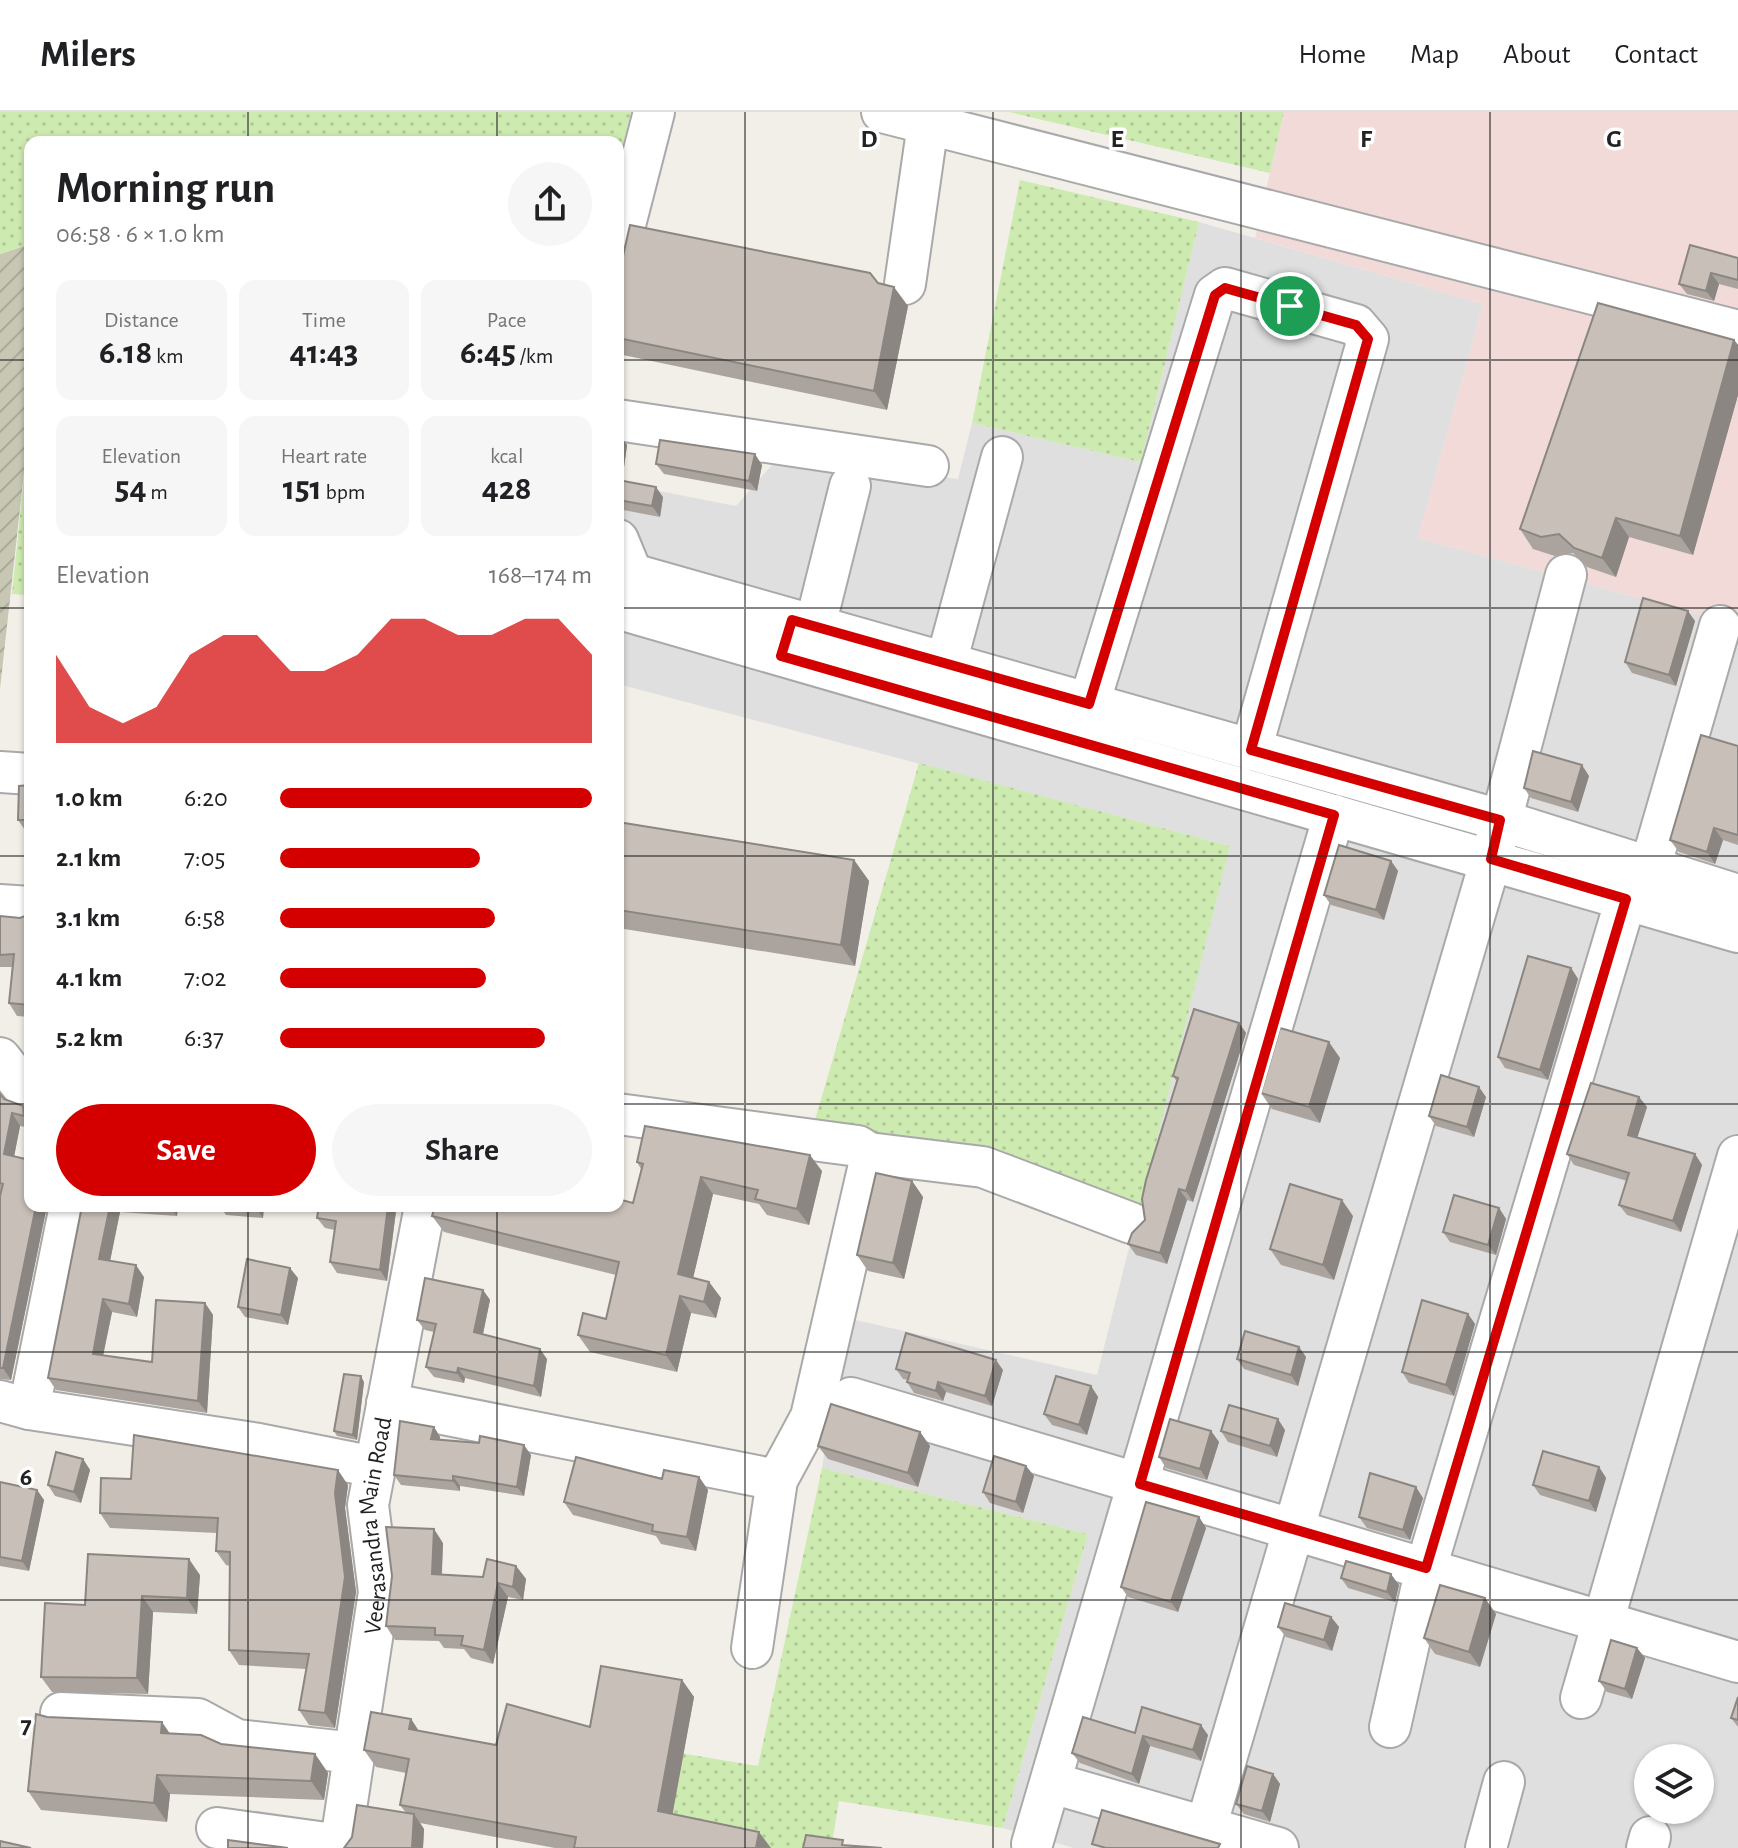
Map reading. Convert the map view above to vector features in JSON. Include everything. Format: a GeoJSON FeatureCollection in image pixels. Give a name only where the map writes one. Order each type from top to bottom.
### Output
{"type":"FeatureCollection","features":[{"type":"Feature","properties":{"kind":"street"},"geometry":{"type":"LineString","coordinates":[[624,229],[654,112]]}},
{"type":"Feature","properties":{"kind":"street"},"geometry":{"type":"LineString","coordinates":[[882,112],[1737,326]]}},
{"type":"Feature","properties":{"kind":"street"},"geometry":{"type":"LineString","coordinates":[[905,284],[928,124]]}},
{"type":"Feature","properties":{"kind":"street"},"geometry":{"type":"LineString","coordinates":[[1089,704],[1215,295],[1225,288],[1327,316],[1356,325],[1368,339],[1251,750]]}},
{"type":"Feature","properties":{"kind":"street"},"geometry":{"type":"LineString","coordinates":[[624,421],[928,466]]}},
{"type":"Feature","properties":{"kind":"street"},"geometry":{"type":"LineString","coordinates":[[946,663],[1002,457]]}},
{"type":"Feature","properties":{"kind":"street"},"geometry":{"type":"LineString","coordinates":[[796,634],[850,486]]}},
{"type":"Feature","properties":{"kind":"street"},"geometry":{"type":"LineString","coordinates":[[1206,1827],[1491,859],[1566,575]]}},
{"type":"Feature","properties":{"kind":"street"},"geometry":{"type":"LineString","coordinates":[[624,585],[796,634],[1334,815],[1491,859],[1638,883],[1738,895]]}},
{"type":"Feature","properties":{"kind":"street"},"geometry":{"type":"LineString","coordinates":[[1390,1727],[1426,1568],[1720,626]]}},
{"type":"Feature","properties":{"kind":"street"},"geometry":{"type":"LineString","coordinates":[[796,634],[946,663],[1500,820],[1738,932]]}},
{"type":"Feature","properties":{"kind":"street"},"geometry":{"type":"LineString","coordinates":[[0,772],[24,774]]}},
{"type":"Feature","properties":{"kind":"street"},"geometry":{"type":"LineString","coordinates":[[1032,1844],[1334,815]]}},
{"type":"Feature","properties":{"kind":"street"},"geometry":{"type":"LineString","coordinates":[[0,905],[24,907]]}},
{"type":"Feature","properties":{"kind":"street"},"geometry":{"type":"LineString","coordinates":[[0,1058],[24,1088]]}},
{"type":"Feature","properties":{"kind":"street"},"geometry":{"type":"LineString","coordinates":[[624,1115],[858,1146],[869,1153],[983,1167],[1131,1223]]}},
{"type":"Feature","properties":{"kind":"street"},"geometry":{"type":"LineString","coordinates":[[752,1648],[777,1480],[811,1417],[868,1169],[869,1153]]}},
{"type":"Feature","properties":{"kind":"street"},"geometry":{"type":"LineString","coordinates":[[1581,1698],[1738,1156]]}},
{"type":"Feature","properties":{"kind":"street"},"geometry":{"type":"LineString","coordinates":[[68,1212],[8,1405],[259,1444],[375,1467]]}},
{"type":"Feature","properties":{"kind":"street","name":"Veerasandra Main Road"},"geometry":{"type":"LineString","coordinates":[[341,1846],[379,1592],[368,1505],[424,1212]]}},
{"type":"Feature","properties":{"kind":"street"},"geometry":{"type":"LineString","coordinates":[[851,1398],[1738,1662]]}},
{"type":"Feature","properties":{"kind":"street"},"geometry":{"type":"LineString","coordinates":[[387,1403],[777,1480]]}},
{"type":"Feature","properties":{"kind":"street"},"geometry":{"type":"LineString","coordinates":[[61,1713],[198,1719],[237,1740],[355,1753]]}},
{"type":"Feature","properties":{"kind":"street"},"geometry":{"type":"LineString","coordinates":[[1486,1848],[1504,1782]]}},
{"type":"Feature","properties":{"kind":"street"},"geometry":{"type":"LineString","coordinates":[[1052,1783],[1278,1848]]}},
{"type":"Feature","properties":{"kind":"street"},"geometry":{"type":"LineString","coordinates":[[217,1828],[341,1846]]}},
{"type":"Feature","properties":{"kind":"shaded area"},"geometry":{"type":"Polygon","coordinates":[[[1284,112],[1738,112],[1738,625],[1418,538],[1483,304],[1255,238],[1284,112]]]}},
{"type":"Feature","properties":{"kind":"shaded area"},"geometry":{"type":"Polygon","coordinates":[[[1199,222],[1483,304],[1418,538],[1738,625],[1738,1848],[1074,1848],[1003,1828],[1088,1534],[822,1468],[847,1318],[1097,1375],[1230,846],[624,686],[624,484],[736,506],[779,457],[958,479],[972,423],[1141,462],[1199,222]]]}},
{"type":"Feature","properties":{"kind":"shaded area"},"geometry":{"type":"Polygon","coordinates":[[[24,246],[24,472],[0,689],[0,254],[24,246]]]}},
{"type":"Feature","properties":{"kind":"green space"},"geometry":{"type":"Polygon","coordinates":[[[0,112],[631,112],[624,142],[624,136],[24,136],[24,246],[0,254],[0,112]]]}},
{"type":"Feature","properties":{"kind":"green space"},"geometry":{"type":"Polygon","coordinates":[[[1009,112],[1284,112],[1270,173],[1009,112]]]}},
{"type":"Feature","properties":{"kind":"green space"},"geometry":{"type":"Polygon","coordinates":[[[1020,180],[1199,222],[1141,462],[972,423],[1020,180]]]}},
{"type":"Feature","properties":{"kind":"green space"},"geometry":{"type":"Polygon","coordinates":[[[24,477],[24,595],[12,594],[24,477]]]}},
{"type":"Feature","properties":{"kind":"green space"},"geometry":{"type":"Polygon","coordinates":[[[919,763],[1230,846],[1140,1207],[813,1127],[919,763]]]}},
{"type":"Feature","properties":{"kind":"green space"},"geometry":{"type":"Polygon","coordinates":[[[822,1468],[1088,1534],[1003,1828],[839,1801],[831,1848],[760,1848],[661,1832],[674,1752],[758,1766],[822,1468]]]}},
{"type":"Feature","properties":{"kind":"building"},"geometry":{"type":"Polygon","coordinates":[[[630,225],[870,273],[878,283],[894,287],[874,391],[624,339],[624,252],[630,225]]]}},
{"type":"Feature","properties":{"kind":"building"},"geometry":{"type":"Polygon","coordinates":[[[1690,245],[1738,258],[1738,280],[1711,273],[1706,291],[1679,284],[1690,245]]]}},
{"type":"Feature","properties":{"kind":"building"},"geometry":{"type":"Polygon","coordinates":[[[1598,303],[1734,340],[1680,536],[1616,518],[1602,558],[1574,548],[1559,534],[1541,537],[1520,529],[1598,303]]]}},
{"type":"Feature","properties":{"kind":"building"},"geometry":{"type":"Polygon","coordinates":[[[660,440],[755,454],[749,481],[656,464],[660,440]]]}},
{"type":"Feature","properties":{"kind":"building"},"geometry":{"type":"Polygon","coordinates":[[[624,481],[656,487],[652,506],[624,501],[624,481]]]}},
{"type":"Feature","properties":{"kind":"building"},"geometry":{"type":"Polygon","coordinates":[[[1643,598],[1688,611],[1669,675],[1625,662],[1643,598]]]}},
{"type":"Feature","properties":{"kind":"building"},"geometry":{"type":"Polygon","coordinates":[[[1701,735],[1738,746],[1738,835],[1714,828],[1707,852],[1670,840],[1701,735]]]}},
{"type":"Feature","properties":{"kind":"building"},"geometry":{"type":"Polygon","coordinates":[[[1533,751],[1582,765],[1571,802],[1524,788],[1533,751]]]}},
{"type":"Feature","properties":{"kind":"building"},"geometry":{"type":"Polygon","coordinates":[[[19,786],[24,786],[24,820],[18,820],[19,786]]]}},
{"type":"Feature","properties":{"kind":"building"},"geometry":{"type":"Polygon","coordinates":[[[624,823],[854,860],[841,945],[624,911],[624,823]]]}},
{"type":"Feature","properties":{"kind":"building"},"geometry":{"type":"Polygon","coordinates":[[[1339,845],[1391,861],[1376,910],[1324,895],[1339,845]]]}},
{"type":"Feature","properties":{"kind":"building"},"geometry":{"type":"Polygon","coordinates":[[[0,916],[24,916],[24,1004],[9,1003],[14,954],[0,955],[0,916]]]}},
{"type":"Feature","properties":{"kind":"building"},"geometry":{"type":"Polygon","coordinates":[[[1528,956],[1571,968],[1540,1070],[1498,1057],[1528,956]]]}},
{"type":"Feature","properties":{"kind":"building"},"geometry":{"type":"Polygon","coordinates":[[[1194,1009],[1239,1023],[1186,1191],[1179,1189],[1160,1253],[1128,1244],[1132,1233],[1145,1220],[1142,1199],[1146,1180],[1178,1078],[1173,1076],[1194,1009]]]}},
{"type":"Feature","properties":{"kind":"building"},"geometry":{"type":"Polygon","coordinates":[[[1280,1028],[1329,1042],[1309,1107],[1261,1093],[1280,1028]]]}},
{"type":"Feature","properties":{"kind":"building"},"geometry":{"type":"Polygon","coordinates":[[[1441,1075],[1479,1087],[1467,1127],[1429,1116],[1441,1075]]]}},
{"type":"Feature","properties":{"kind":"building"},"geometry":{"type":"Polygon","coordinates":[[[1591,1083],[1639,1097],[1628,1135],[1695,1154],[1673,1221],[1619,1205],[1629,1173],[1567,1154],[1591,1083]]]}},
{"type":"Feature","properties":{"kind":"building"},"geometry":{"type":"Polygon","coordinates":[[[0,1094],[4,1099],[23,1106],[24,1116],[12,1113],[4,1154],[24,1159],[24,1212],[35,1212],[3,1368],[0,1368],[0,1196],[3,1184],[0,1183],[0,1094]]]}},
{"type":"Feature","properties":{"kind":"building"},"geometry":{"type":"Polygon","coordinates":[[[645,1126],[810,1155],[797,1209],[755,1199],[758,1190],[701,1177],[678,1274],[709,1282],[704,1302],[680,1296],[666,1355],[578,1335],[583,1313],[606,1319],[619,1262],[432,1216],[433,1212],[624,1212],[624,1201],[633,1203],[643,1164],[637,1162],[645,1126]]]}},
{"type":"Feature","properties":{"kind":"building"},"geometry":{"type":"Polygon","coordinates":[[[876,1173],[912,1181],[893,1263],[857,1255],[876,1173]]]}},
{"type":"Feature","properties":{"kind":"building"},"geometry":{"type":"Polygon","coordinates":[[[1290,1184],[1342,1200],[1323,1265],[1270,1249],[1290,1184]]]}},
{"type":"Feature","properties":{"kind":"building"},"geometry":{"type":"Polygon","coordinates":[[[1454,1195],[1499,1208],[1488,1245],[1443,1232],[1454,1195]]]}},
{"type":"Feature","properties":{"kind":"building"},"geometry":{"type":"Polygon","coordinates":[[[81,1212],[109,1212],[99,1259],[136,1265],[129,1304],[103,1299],[93,1354],[152,1362],[156,1300],[205,1303],[198,1401],[48,1378],[81,1212]]]}},
{"type":"Feature","properties":{"kind":"building"},"geometry":{"type":"Polygon","coordinates":[[[318,1212],[387,1212],[380,1270],[330,1262],[336,1221],[317,1218],[318,1212]]]}},
{"type":"Feature","properties":{"kind":"building"},"geometry":{"type":"Polygon","coordinates":[[[247,1259],[290,1268],[281,1315],[238,1307],[247,1259]]]}},
{"type":"Feature","properties":{"kind":"building"},"geometry":{"type":"Polygon","coordinates":[[[425,1278],[483,1290],[474,1332],[540,1349],[534,1386],[458,1368],[457,1373],[426,1367],[436,1324],[417,1320],[425,1278]]]}},
{"type":"Feature","properties":{"kind":"building"},"geometry":{"type":"Polygon","coordinates":[[[1422,1300],[1468,1314],[1446,1385],[1402,1372],[1422,1300]]]}},
{"type":"Feature","properties":{"kind":"building"},"geometry":{"type":"Polygon","coordinates":[[[1245,1331],[1299,1347],[1291,1375],[1237,1359],[1245,1331]]]}},
{"type":"Feature","properties":{"kind":"building"},"geometry":{"type":"Polygon","coordinates":[[[906,1333],[996,1360],[985,1396],[938,1382],[936,1391],[907,1382],[910,1373],[896,1369],[906,1333]]]}},
{"type":"Feature","properties":{"kind":"building"},"geometry":{"type":"Polygon","coordinates":[[[344,1374],[361,1376],[353,1435],[334,1431],[344,1374]]]}},
{"type":"Feature","properties":{"kind":"building"},"geometry":{"type":"Polygon","coordinates":[[[1056,1376],[1091,1386],[1079,1425],[1044,1414],[1056,1376]]]}},
{"type":"Feature","properties":{"kind":"building"},"geometry":{"type":"Polygon","coordinates":[[[831,1404],[920,1432],[908,1473],[818,1446],[831,1404]]]}},
{"type":"Feature","properties":{"kind":"building"},"geometry":{"type":"Polygon","coordinates":[[[1229,1405],[1278,1419],[1270,1446],[1221,1431],[1229,1405]]]}},
{"type":"Feature","properties":{"kind":"building"},"geometry":{"type":"Polygon","coordinates":[[[1170,1419],[1211,1431],[1200,1469],[1159,1457],[1170,1419]]]}},
{"type":"Feature","properties":{"kind":"building"},"geometry":{"type":"Polygon","coordinates":[[[400,1421],[434,1427],[431,1439],[479,1443],[480,1436],[524,1445],[517,1487],[453,1476],[453,1481],[394,1475],[400,1421]]]}},
{"type":"Feature","properties":{"kind":"building"},"geometry":{"type":"Polygon","coordinates":[[[134,1435],[338,1470],[335,1493],[345,1577],[325,1713],[299,1710],[309,1654],[229,1650],[230,1552],[216,1551],[218,1518],[100,1513],[101,1478],[131,1479],[134,1435]]]}},
{"type":"Feature","properties":{"kind":"building"},"geometry":{"type":"Polygon","coordinates":[[[1543,1451],[1599,1467],[1589,1501],[1533,1485],[1543,1451]]]}},
{"type":"Feature","properties":{"kind":"building"},"geometry":{"type":"Polygon","coordinates":[[[56,1452],[83,1459],[74,1492],[48,1485],[56,1452]]]}},
{"type":"Feature","properties":{"kind":"building"},"geometry":{"type":"Polygon","coordinates":[[[994,1456],[1026,1466],[1016,1502],[983,1492],[994,1456]]]}},
{"type":"Feature","properties":{"kind":"building"},"geometry":{"type":"Polygon","coordinates":[[[576,1457],[662,1479],[664,1470],[699,1477],[687,1537],[652,1531],[653,1525],[564,1502],[576,1457]]]}},
{"type":"Feature","properties":{"kind":"building"},"geometry":{"type":"Polygon","coordinates":[[[1370,1473],[1416,1487],[1403,1530],[1359,1517],[1370,1473]]]}},
{"type":"Feature","properties":{"kind":"building"},"geometry":{"type":"Polygon","coordinates":[[[0,1482],[37,1490],[22,1561],[0,1557],[0,1482]]]}},
{"type":"Feature","properties":{"kind":"building"},"geometry":{"type":"Polygon","coordinates":[[[1146,1502],[1199,1517],[1171,1602],[1121,1587],[1146,1502]]]}},
{"type":"Feature","properties":{"kind":"building"},"geometry":{"type":"Polygon","coordinates":[[[386,1527],[434,1529],[432,1574],[483,1577],[487,1559],[516,1566],[513,1587],[498,1583],[484,1650],[461,1645],[463,1636],[435,1635],[435,1628],[386,1626],[392,1576],[386,1527]]]}},
{"type":"Feature","properties":{"kind":"building"},"geometry":{"type":"Polygon","coordinates":[[[88,1554],[189,1559],[187,1598],[142,1596],[137,1678],[41,1677],[45,1603],[85,1605],[88,1554]]]}},
{"type":"Feature","properties":{"kind":"building"},"geometry":{"type":"Polygon","coordinates":[[[1346,1561],[1391,1574],[1387,1592],[1341,1578],[1346,1561]]]}},
{"type":"Feature","properties":{"kind":"building"},"geometry":{"type":"Polygon","coordinates":[[[1440,1585],[1485,1598],[1469,1652],[1424,1638],[1440,1585]]]}},
{"type":"Feature","properties":{"kind":"building"},"geometry":{"type":"Polygon","coordinates":[[[1285,1603],[1331,1617],[1324,1640],[1278,1627],[1285,1603]]]}},
{"type":"Feature","properties":{"kind":"building"},"geometry":{"type":"Polygon","coordinates":[[[1611,1640],[1637,1648],[1625,1689],[1599,1681],[1611,1640]]]}},
{"type":"Feature","properties":{"kind":"building"},"geometry":{"type":"Polygon","coordinates":[[[601,1666],[682,1680],[658,1811],[759,1832],[756,1848],[574,1848],[576,1837],[400,1805],[409,1759],[364,1750],[371,1712],[411,1719],[409,1729],[496,1745],[507,1704],[590,1727],[601,1666]]]}},
{"type":"Feature","properties":{"kind":"building"},"geometry":{"type":"Polygon","coordinates":[[[1738,1697],[1738,1720],[1731,1718],[1738,1697]]]}},
{"type":"Feature","properties":{"kind":"building"},"geometry":{"type":"Polygon","coordinates":[[[1142,1707],[1201,1725],[1193,1750],[1143,1736],[1132,1774],[1072,1753],[1083,1717],[1135,1733],[1142,1707]]]}},
{"type":"Feature","properties":{"kind":"building"},"geometry":{"type":"Polygon","coordinates":[[[36,1714],[162,1722],[161,1733],[201,1735],[221,1744],[315,1754],[311,1781],[157,1775],[154,1803],[28,1791],[36,1714]]]}},
{"type":"Feature","properties":{"kind":"building"},"geometry":{"type":"Polygon","coordinates":[[[1247,1766],[1273,1774],[1262,1811],[1236,1804],[1247,1766]]]}},
{"type":"Feature","properties":{"kind":"building"},"geometry":{"type":"Polygon","coordinates":[[[357,1805],[414,1814],[412,1848],[344,1848],[352,1837],[357,1805]]]}},
{"type":"Feature","properties":{"kind":"building"},"geometry":{"type":"Polygon","coordinates":[[[1102,1810],[1220,1844],[1218,1848],[1106,1848],[1092,1844],[1102,1810]]]}},
{"type":"Feature","properties":{"kind":"building"},"geometry":{"type":"Polygon","coordinates":[[[806,1835],[843,1840],[842,1845],[882,1848],[803,1848],[806,1835]]]}},
{"type":"Feature","properties":{"kind":"building"},"geometry":{"type":"Polygon","coordinates":[[[228,1840],[288,1848],[228,1848],[228,1840]]]}},
{"type":"Feature","properties":{"kind":"building"},"geometry":{"type":"Polygon","coordinates":[[[0,1841],[31,1848],[0,1848],[0,1841]]]}},
{"type":"Feature","properties":{"kind":"route"},"geometry":{"type":"LineString","coordinates":[[1225,288],[1290,306],[1356,325],[1368,339],[1251,750],[1500,820],[1491,859],[1626,899],[1426,1568],[1140,1484],[1334,815],[781,656],[792,620],[1089,704],[1215,295],[1225,288]]}}]}
